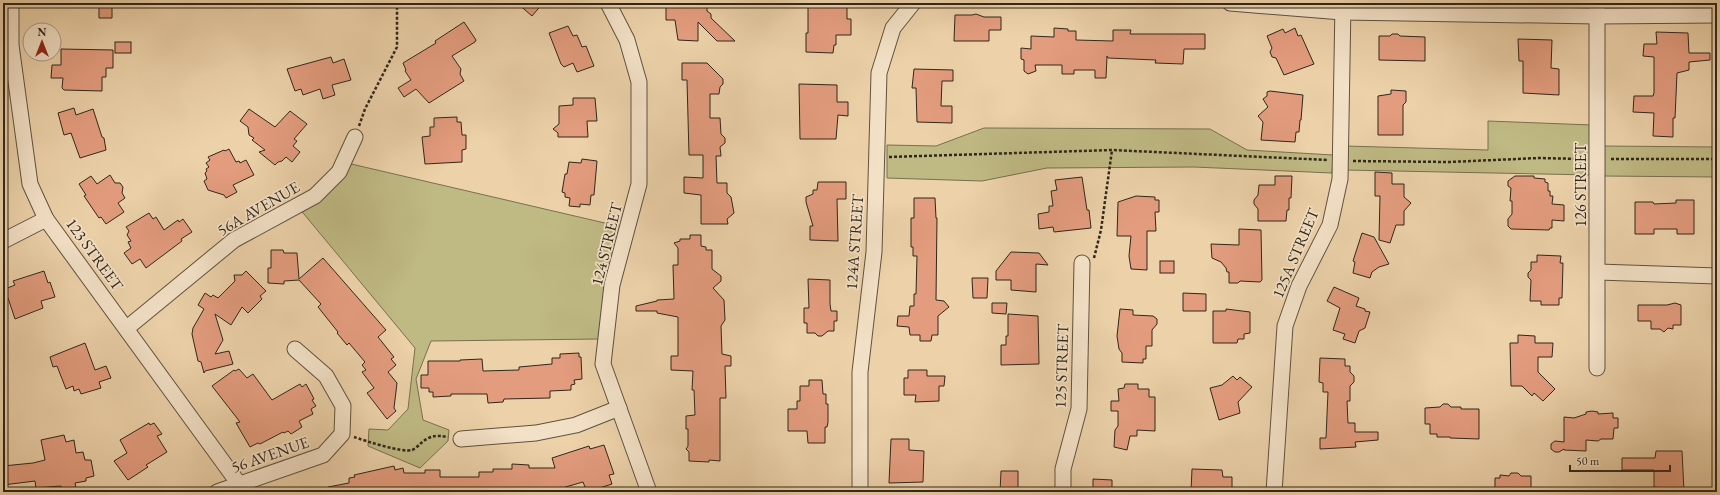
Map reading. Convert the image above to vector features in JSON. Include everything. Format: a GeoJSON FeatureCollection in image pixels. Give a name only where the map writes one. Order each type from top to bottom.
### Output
{"type":"FeatureCollection","features":[{"type":"Feature","properties":{"kind":"street","name":"123 STREET"},"geometry":{"type":"LineString","coordinates":[[11,3],[11,45],[30,184],[46,218],[127,328],[239,488]]}},
{"type":"Feature","properties":{"kind":"street","name":"124 STREET"},"geometry":{"type":"LineString","coordinates":[[608,3],[627,40],[639,82],[639,184],[612,285],[603,364],[649,492]]}},
{"type":"Feature","properties":{"kind":"street","name":"124A STREET"},"geometry":{"type":"LineString","coordinates":[[860,492],[860,372],[874,252],[879,73],[893,28],[912,3]]}},
{"type":"Feature","properties":{"kind":"street"},"geometry":{"type":"LineString","coordinates":[[1230,3],[1342,8],[1597,9],[1717,15]]}},
{"type":"Feature","properties":{"kind":"street","name":"125A STREET"},"geometry":{"type":"LineString","coordinates":[[1274,492],[1285,326],[1299,286],[1330,225],[1340,179],[1342,8]]}},
{"type":"Feature","properties":{"kind":"street","name":"126 STREET"},"geometry":{"type":"LineString","coordinates":[[1597,9],[1597,368]]}},
{"type":"Feature","properties":{"kind":"street","name":"56A AVENUE"},"geometry":{"type":"LineString","coordinates":[[127,328],[234,240],[315,196],[340,172],[355,137]]}},
{"type":"Feature","properties":{"kind":"street"},"geometry":{"type":"LineString","coordinates":[[3,241],[46,218]]}},
{"type":"Feature","properties":{"kind":"street","name":"125 STREET"},"geometry":{"type":"LineString","coordinates":[[1063,492],[1063,469],[1079,409],[1082,263]]}},
{"type":"Feature","properties":{"kind":"street"},"geometry":{"type":"LineString","coordinates":[[1598,272],[1717,276]]}},
{"type":"Feature","properties":{"kind":"street"},"geometry":{"type":"LineString","coordinates":[[295,349],[326,376],[343,406],[342,434]]}},
{"type":"Feature","properties":{"kind":"street"},"geometry":{"type":"LineString","coordinates":[[461,439],[536,433],[576,425],[619,408]]}},
{"type":"Feature","properties":{"kind":"street","name":"56 AVENUE"},"geometry":{"type":"LineString","coordinates":[[217,492],[239,488],[323,455],[342,434]]}},
{"type":"Feature","properties":{"kind":"path"},"geometry":{"type":"LineString","coordinates":[[355,137],[365,109],[397,46],[397,3]]}},
{"type":"Feature","properties":{"kind":"path"},"geometry":{"type":"LineString","coordinates":[[877,158],[1112,150],[1341,161],[1449,162],[1539,158],[1717,159]]}},
{"type":"Feature","properties":{"kind":"path"},"geometry":{"type":"LineString","coordinates":[[1082,263],[1095,257],[1112,150]]}},
{"type":"Feature","properties":{"kind":"path"},"geometry":{"type":"LineString","coordinates":[[342,434],[380,445],[409,450],[416,448],[428,437],[433,436],[461,439]]}},
{"type":"Feature","properties":{"kind":"shaded area"},"geometry":{"type":"Polygon","coordinates":[[[1488,121],[1592,125],[1592,175],[1345,170],[1345,146],[1488,150],[1488,121]]]}},
{"type":"Feature","properties":{"kind":"shaded area"},"geometry":{"type":"Polygon","coordinates":[[[984,128],[1210,129],[1247,150],[1333,155],[1332,173],[1194,167],[1047,168],[982,181],[887,178],[887,145],[936,146],[984,128]]]}},
{"type":"Feature","properties":{"kind":"shaded area"},"geometry":{"type":"Polygon","coordinates":[[[1604,146],[1717,147],[1717,177],[1603,176],[1604,146]]]}},
{"type":"Feature","properties":{"kind":"shaded area"},"geometry":{"type":"Polygon","coordinates":[[[347,163],[622,227],[600,339],[431,341],[416,379],[423,420],[449,430],[448,441],[420,468],[368,446],[369,429],[388,430],[408,409],[415,348],[299,208],[347,163]]]}},
{"type":"Feature","properties":{"kind":"building"},"geometry":{"type":"Polygon","coordinates":[[[517,3],[543,3],[532,16],[517,3]]]}},
{"type":"Feature","properties":{"kind":"building"},"geometry":{"type":"Polygon","coordinates":[[[679,3],[699,3],[707,6],[707,11],[711,14],[711,18],[735,41],[717,41],[698,22],[698,41],[678,40],[675,20],[666,20],[666,5],[679,5],[679,3]]]}},
{"type":"Feature","properties":{"kind":"building"},"geometry":{"type":"Polygon","coordinates":[[[808,3],[847,4],[847,19],[851,19],[851,35],[836,35],[836,45],[834,45],[833,53],[806,52],[806,33],[808,33],[808,3]]]}},
{"type":"Feature","properties":{"kind":"building"},"geometry":{"type":"Polygon","coordinates":[[[112,6],[112,18],[99,18],[99,7],[112,6]]]}},
{"type":"Feature","properties":{"kind":"building"},"geometry":{"type":"Polygon","coordinates":[[[976,14],[984,17],[1001,17],[1001,30],[989,30],[989,41],[954,41],[955,15],[976,14]]]}},
{"type":"Feature","properties":{"kind":"building"},"geometry":{"type":"Polygon","coordinates":[[[464,22],[476,40],[452,56],[461,69],[460,74],[464,81],[429,103],[416,89],[404,97],[398,88],[411,80],[405,71],[406,70],[403,63],[436,43],[435,41],[464,22]]]}},
{"type":"Feature","properties":{"kind":"building"},"geometry":{"type":"Polygon","coordinates":[[[568,26],[573,36],[577,35],[582,47],[586,46],[594,66],[577,72],[573,63],[564,67],[561,64],[549,33],[568,26]]]}},
{"type":"Feature","properties":{"kind":"building"},"geometry":{"type":"Polygon","coordinates":[[[1054,28],[1076,31],[1076,40],[1113,41],[1113,30],[1131,30],[1130,34],[1205,34],[1205,49],[1184,49],[1183,64],[1155,63],[1156,60],[1108,58],[1107,56],[1106,78],[1095,78],[1095,70],[1074,70],[1074,74],[1062,74],[1062,65],[1035,65],[1036,71],[1028,74],[1024,71],[1024,60],[1021,59],[1021,48],[1031,49],[1031,36],[1054,37],[1054,28]]]}},
{"type":"Feature","properties":{"kind":"building"},"geometry":{"type":"Polygon","coordinates":[[[1295,28],[1298,36],[1301,35],[1314,64],[1284,75],[1276,58],[1272,57],[1270,52],[1272,48],[1267,36],[1283,29],[1285,33],[1295,28]]]}},
{"type":"Feature","properties":{"kind":"building"},"geometry":{"type":"Polygon","coordinates":[[[1656,32],[1688,33],[1689,53],[1710,53],[1710,60],[1689,62],[1689,70],[1677,73],[1673,137],[1653,136],[1654,113],[1633,112],[1634,96],[1653,96],[1654,93],[1654,57],[1643,56],[1644,44],[1657,44],[1656,32]]]}},
{"type":"Feature","properties":{"kind":"building"},"geometry":{"type":"Polygon","coordinates":[[[1392,34],[1398,34],[1400,36],[1425,37],[1425,61],[1379,60],[1379,36],[1390,36],[1392,34]]]}},
{"type":"Feature","properties":{"kind":"building"},"geometry":{"type":"Polygon","coordinates":[[[1518,39],[1552,40],[1551,68],[1559,69],[1559,95],[1523,93],[1523,61],[1519,61],[1518,39]]]}},
{"type":"Feature","properties":{"kind":"building"},"geometry":{"type":"Polygon","coordinates":[[[115,42],[131,42],[131,53],[115,53],[115,42]]]}},
{"type":"Feature","properties":{"kind":"building"},"geometry":{"type":"Polygon","coordinates":[[[62,49],[113,50],[113,68],[106,68],[106,77],[102,77],[102,91],[64,90],[62,88],[63,78],[51,78],[52,65],[61,65],[62,49]]]}},
{"type":"Feature","properties":{"kind":"building"},"geometry":{"type":"Polygon","coordinates":[[[331,57],[333,63],[344,59],[351,80],[332,85],[335,95],[323,99],[320,89],[303,95],[301,89],[295,91],[287,69],[331,57]]]}},
{"type":"Feature","properties":{"kind":"building"},"geometry":{"type":"Polygon","coordinates":[[[682,63],[707,63],[723,79],[723,84],[720,87],[719,94],[710,94],[710,118],[720,118],[721,134],[725,138],[725,143],[720,147],[721,156],[716,156],[717,183],[727,183],[727,193],[731,197],[734,213],[727,219],[728,224],[701,224],[701,195],[684,193],[684,177],[703,178],[703,155],[689,155],[687,80],[682,80],[682,63]]]}},
{"type":"Feature","properties":{"kind":"building"},"geometry":{"type":"Polygon","coordinates":[[[914,69],[953,70],[953,81],[942,81],[941,106],[952,106],[952,123],[917,122],[916,88],[912,88],[914,69]]]}},
{"type":"Feature","properties":{"kind":"building"},"geometry":{"type":"Polygon","coordinates":[[[799,84],[837,85],[837,102],[848,102],[848,116],[838,115],[836,139],[800,139],[799,84]]]}},
{"type":"Feature","properties":{"kind":"building"},"geometry":{"type":"Polygon","coordinates":[[[1391,90],[1406,91],[1406,102],[1403,105],[1403,135],[1378,135],[1378,96],[1391,94],[1391,90]]]}},
{"type":"Feature","properties":{"kind":"building"},"geometry":{"type":"Polygon","coordinates":[[[1270,91],[1303,95],[1299,132],[1296,132],[1295,142],[1261,140],[1263,122],[1258,116],[1268,107],[1263,99],[1267,96],[1267,92],[1270,91]]]}},
{"type":"Feature","properties":{"kind":"building"},"geometry":{"type":"Polygon","coordinates":[[[573,98],[595,98],[597,121],[587,121],[588,137],[558,137],[558,133],[553,129],[559,124],[559,106],[573,105],[573,98]]]}},
{"type":"Feature","properties":{"kind":"building"},"geometry":{"type":"Polygon","coordinates":[[[74,108],[76,115],[93,109],[102,137],[104,138],[106,150],[80,158],[71,133],[64,135],[58,113],[74,108]]]}},
{"type":"Feature","properties":{"kind":"building"},"geometry":{"type":"Polygon","coordinates":[[[249,109],[275,127],[290,111],[307,124],[294,139],[297,141],[293,146],[300,152],[292,162],[286,157],[275,165],[259,152],[265,150],[252,140],[254,138],[249,135],[248,127],[240,121],[249,109]]]}},
{"type":"Feature","properties":{"kind":"building"},"geometry":{"type":"Polygon","coordinates":[[[457,117],[457,122],[461,122],[462,135],[466,135],[466,149],[462,150],[462,162],[425,164],[422,137],[430,136],[430,127],[434,127],[434,118],[457,117]]]}},
{"type":"Feature","properties":{"kind":"building"},"geometry":{"type":"Polygon","coordinates":[[[229,149],[236,162],[239,161],[240,163],[246,160],[254,175],[233,185],[237,192],[226,198],[224,195],[208,190],[204,181],[207,179],[205,173],[207,171],[206,169],[209,167],[206,163],[210,160],[208,157],[229,149]]]}},
{"type":"Feature","properties":{"kind":"building"},"geometry":{"type":"Polygon","coordinates":[[[582,159],[597,161],[594,195],[591,195],[590,205],[580,204],[580,207],[569,206],[570,198],[565,197],[565,193],[562,192],[565,174],[567,174],[569,162],[581,163],[582,159]]]}},
{"type":"Feature","properties":{"kind":"building"},"geometry":{"type":"Polygon","coordinates":[[[1375,172],[1392,173],[1392,184],[1404,184],[1404,197],[1411,203],[1404,211],[1404,225],[1396,225],[1390,243],[1379,240],[1380,196],[1375,196],[1375,172]]]}},
{"type":"Feature","properties":{"kind":"building"},"geometry":{"type":"Polygon","coordinates":[[[110,175],[115,183],[120,183],[123,187],[122,193],[125,198],[118,203],[124,212],[106,224],[101,217],[99,218],[84,196],[86,195],[79,184],[91,176],[97,184],[110,175]]]}},
{"type":"Feature","properties":{"kind":"building"},"geometry":{"type":"Polygon","coordinates":[[[1275,176],[1292,176],[1291,198],[1289,198],[1289,210],[1287,210],[1286,221],[1258,221],[1258,209],[1254,204],[1254,200],[1258,195],[1259,185],[1275,185],[1275,176]]]}},
{"type":"Feature","properties":{"kind":"building"},"geometry":{"type":"Polygon","coordinates":[[[1515,176],[1534,176],[1534,178],[1545,179],[1545,182],[1548,183],[1548,191],[1550,191],[1550,196],[1553,196],[1552,204],[1564,205],[1564,221],[1552,220],[1552,228],[1549,230],[1511,229],[1508,226],[1508,219],[1512,214],[1512,201],[1510,201],[1511,188],[1508,186],[1508,181],[1515,176]]]}},
{"type":"Feature","properties":{"kind":"building"},"geometry":{"type":"Polygon","coordinates":[[[1082,177],[1091,228],[1054,232],[1053,227],[1039,229],[1038,214],[1049,212],[1049,206],[1053,206],[1051,191],[1057,190],[1055,180],[1082,177]]]}},
{"type":"Feature","properties":{"kind":"building"},"geometry":{"type":"Polygon","coordinates":[[[818,182],[846,182],[846,199],[837,199],[838,241],[810,240],[810,226],[813,226],[806,197],[813,194],[813,190],[817,190],[818,182]]]}},
{"type":"Feature","properties":{"kind":"building"},"geometry":{"type":"Polygon","coordinates":[[[1136,196],[1155,197],[1155,200],[1159,200],[1159,212],[1155,212],[1156,231],[1147,231],[1147,270],[1131,269],[1129,256],[1131,236],[1117,236],[1118,202],[1136,196]]]}},
{"type":"Feature","properties":{"kind":"building"},"geometry":{"type":"Polygon","coordinates":[[[914,198],[935,198],[937,218],[936,300],[944,301],[949,307],[938,316],[938,335],[932,335],[931,341],[920,341],[920,335],[910,335],[909,327],[897,326],[898,316],[909,316],[910,306],[914,306],[914,294],[916,294],[917,256],[913,256],[913,247],[911,247],[911,218],[914,218],[914,198]]]}},
{"type":"Feature","properties":{"kind":"building"},"geometry":{"type":"Polygon","coordinates":[[[1676,200],[1694,200],[1694,234],[1677,234],[1677,229],[1654,229],[1654,234],[1635,234],[1635,202],[1653,202],[1654,204],[1676,203],[1676,200]]]}},
{"type":"Feature","properties":{"kind":"building"},"geometry":{"type":"Polygon","coordinates":[[[149,213],[153,219],[156,217],[164,230],[178,220],[179,222],[183,219],[192,232],[181,239],[182,241],[146,268],[140,259],[132,264],[124,253],[131,248],[128,242],[131,241],[127,235],[129,231],[126,227],[149,213]]]}},
{"type":"Feature","properties":{"kind":"building"},"geometry":{"type":"Polygon","coordinates":[[[1239,229],[1261,230],[1262,280],[1260,282],[1240,281],[1238,283],[1229,283],[1229,272],[1227,272],[1226,268],[1221,262],[1212,258],[1211,244],[1239,245],[1239,229]]]}},
{"type":"Feature","properties":{"kind":"building"},"geometry":{"type":"Polygon","coordinates":[[[1362,233],[1374,237],[1389,264],[1379,267],[1372,272],[1370,278],[1353,273],[1355,262],[1353,261],[1362,233]]]}},
{"type":"Feature","properties":{"kind":"building"},"geometry":{"type":"Polygon","coordinates":[[[690,235],[701,235],[701,246],[706,247],[706,250],[712,250],[712,269],[721,276],[721,281],[713,288],[724,300],[725,320],[721,326],[722,354],[731,356],[731,366],[725,366],[726,398],[720,398],[720,461],[689,461],[689,452],[686,449],[688,446],[688,429],[686,429],[686,416],[695,415],[694,390],[692,390],[693,371],[671,370],[671,356],[678,356],[678,317],[657,313],[657,311],[636,311],[636,306],[657,300],[674,299],[673,265],[678,265],[678,248],[674,243],[680,241],[680,239],[690,239],[690,235]]]}},
{"type":"Feature","properties":{"kind":"building"},"geometry":{"type":"Polygon","coordinates":[[[271,250],[283,250],[284,253],[297,253],[299,279],[323,258],[386,330],[378,337],[394,357],[391,359],[396,365],[388,372],[397,383],[394,408],[396,411],[387,419],[367,393],[374,388],[362,372],[366,370],[362,365],[365,362],[349,343],[347,345],[337,333],[338,332],[318,307],[321,304],[299,280],[284,281],[284,284],[268,283],[268,268],[271,268],[271,250]]]}},
{"type":"Feature","properties":{"kind":"building"},"geometry":{"type":"Polygon","coordinates":[[[1011,252],[1039,253],[1048,265],[1036,264],[1036,292],[1011,290],[1011,280],[996,280],[996,271],[1011,252]]]}},
{"type":"Feature","properties":{"kind":"building"},"geometry":{"type":"Polygon","coordinates":[[[1537,255],[1561,256],[1560,263],[1563,263],[1562,298],[1559,298],[1559,305],[1541,305],[1541,301],[1530,301],[1531,280],[1528,277],[1528,273],[1531,270],[1531,262],[1537,262],[1537,255]]]}},
{"type":"Feature","properties":{"kind":"building"},"geometry":{"type":"Polygon","coordinates":[[[1160,261],[1174,261],[1174,273],[1160,273],[1160,261]]]}},
{"type":"Feature","properties":{"kind":"building"},"geometry":{"type":"Polygon","coordinates":[[[44,271],[48,283],[50,282],[55,297],[41,301],[43,308],[15,319],[5,289],[15,285],[13,281],[44,271]]]}},
{"type":"Feature","properties":{"kind":"building"},"geometry":{"type":"Polygon","coordinates":[[[246,271],[266,291],[260,296],[262,299],[248,313],[242,307],[231,325],[215,314],[223,340],[215,354],[229,351],[233,364],[205,371],[204,373],[201,362],[198,361],[192,334],[193,328],[204,309],[198,305],[205,293],[211,297],[213,295],[218,298],[235,281],[234,275],[242,275],[246,271]]]}},
{"type":"Feature","properties":{"kind":"building"},"geometry":{"type":"Polygon","coordinates":[[[972,278],[988,278],[987,298],[973,298],[972,278]]]}},
{"type":"Feature","properties":{"kind":"building"},"geometry":{"type":"Polygon","coordinates":[[[808,279],[830,280],[831,311],[837,311],[837,321],[834,321],[834,331],[828,331],[822,336],[818,336],[815,333],[807,333],[807,323],[804,323],[804,308],[809,308],[808,279]]]}},
{"type":"Feature","properties":{"kind":"building"},"geometry":{"type":"Polygon","coordinates":[[[1334,287],[1359,298],[1356,306],[1370,312],[1365,328],[1359,331],[1355,343],[1343,339],[1345,334],[1333,330],[1340,308],[1327,301],[1334,287]]]}},
{"type":"Feature","properties":{"kind":"building"},"geometry":{"type":"Polygon","coordinates":[[[1183,293],[1206,294],[1206,311],[1183,311],[1183,293]]]}},
{"type":"Feature","properties":{"kind":"building"},"geometry":{"type":"Polygon","coordinates":[[[992,303],[1007,303],[1006,314],[992,313],[992,303]]]}},
{"type":"Feature","properties":{"kind":"building"},"geometry":{"type":"Polygon","coordinates":[[[1675,303],[1681,305],[1681,325],[1673,325],[1673,329],[1668,328],[1664,332],[1660,329],[1651,329],[1651,321],[1638,321],[1638,305],[1667,305],[1675,303]]]}},
{"type":"Feature","properties":{"kind":"building"},"geometry":{"type":"Polygon","coordinates":[[[1120,309],[1133,310],[1133,315],[1153,316],[1157,319],[1157,324],[1152,330],[1152,346],[1146,346],[1146,359],[1143,359],[1143,363],[1122,362],[1122,353],[1119,349],[1117,336],[1120,309]]]}},
{"type":"Feature","properties":{"kind":"building"},"geometry":{"type":"Polygon","coordinates":[[[1226,309],[1250,312],[1250,333],[1244,334],[1244,339],[1238,339],[1237,343],[1213,343],[1213,311],[1226,311],[1226,309]]]}},
{"type":"Feature","properties":{"kind":"building"},"geometry":{"type":"Polygon","coordinates":[[[1008,314],[1038,316],[1039,364],[1001,365],[1001,345],[1006,345],[1006,336],[1008,336],[1008,314]]]}},
{"type":"Feature","properties":{"kind":"building"},"geometry":{"type":"Polygon","coordinates":[[[1518,335],[1535,336],[1535,343],[1553,343],[1552,357],[1538,357],[1538,372],[1555,389],[1543,401],[1534,393],[1532,396],[1522,386],[1511,386],[1510,343],[1518,343],[1518,335]]]}},
{"type":"Feature","properties":{"kind":"building"},"geometry":{"type":"Polygon","coordinates":[[[85,343],[95,370],[106,366],[111,378],[99,382],[101,388],[81,394],[79,389],[74,391],[73,386],[66,389],[57,366],[53,367],[50,357],[85,343]]]}},
{"type":"Feature","properties":{"kind":"building"},"geometry":{"type":"Polygon","coordinates":[[[579,353],[579,357],[581,357],[582,379],[574,380],[575,384],[571,385],[571,390],[550,391],[550,398],[504,399],[503,402],[488,403],[487,394],[451,394],[451,396],[433,397],[433,392],[429,392],[429,388],[421,388],[421,375],[428,375],[428,361],[482,359],[483,371],[519,370],[519,367],[552,364],[552,358],[560,358],[560,354],[579,353]]]}},
{"type":"Feature","properties":{"kind":"building"},"geometry":{"type":"Polygon","coordinates":[[[1320,358],[1345,359],[1345,366],[1350,366],[1350,372],[1354,376],[1354,382],[1350,386],[1350,401],[1347,401],[1348,423],[1355,423],[1355,432],[1378,432],[1378,440],[1355,442],[1356,447],[1320,449],[1320,438],[1326,438],[1328,392],[1323,392],[1323,383],[1319,382],[1320,358]]]}},
{"type":"Feature","properties":{"kind":"building"},"geometry":{"type":"Polygon","coordinates":[[[239,369],[247,378],[253,374],[272,400],[300,384],[302,387],[306,384],[316,406],[311,409],[313,414],[299,421],[302,427],[291,434],[288,431],[283,432],[260,444],[258,443],[250,447],[236,423],[240,422],[212,386],[234,370],[239,369]]]}},
{"type":"Feature","properties":{"kind":"building"},"geometry":{"type":"Polygon","coordinates":[[[908,370],[927,370],[927,376],[945,376],[944,386],[939,386],[939,401],[915,402],[916,395],[904,395],[904,378],[908,378],[908,370]]]}},
{"type":"Feature","properties":{"kind":"building"},"geometry":{"type":"Polygon","coordinates":[[[1233,376],[1237,380],[1240,377],[1252,387],[1238,402],[1240,413],[1219,420],[1210,388],[1222,385],[1233,376]]]}},
{"type":"Feature","properties":{"kind":"building"},"geometry":{"type":"Polygon","coordinates":[[[809,380],[822,380],[823,394],[826,394],[826,404],[828,404],[828,422],[827,427],[825,427],[825,443],[808,443],[807,431],[788,431],[788,409],[797,409],[797,401],[800,401],[800,386],[809,386],[809,380]]]}},
{"type":"Feature","properties":{"kind":"building"},"geometry":{"type":"Polygon","coordinates":[[[1125,384],[1138,384],[1138,389],[1149,389],[1149,397],[1155,397],[1155,431],[1137,430],[1137,436],[1130,436],[1127,450],[1114,447],[1115,430],[1118,426],[1118,411],[1111,411],[1111,401],[1119,401],[1118,389],[1124,388],[1125,384]]]}},
{"type":"Feature","properties":{"kind":"building"},"geometry":{"type":"Polygon","coordinates":[[[1443,404],[1448,404],[1451,407],[1461,407],[1461,409],[1479,409],[1479,439],[1437,437],[1437,434],[1430,434],[1430,424],[1425,424],[1425,408],[1440,407],[1443,404]]]}},
{"type":"Feature","properties":{"kind":"building"},"geometry":{"type":"Polygon","coordinates":[[[1586,412],[1598,412],[1598,414],[1613,413],[1613,418],[1618,418],[1618,428],[1614,428],[1613,439],[1601,439],[1598,441],[1586,440],[1586,451],[1564,449],[1559,452],[1555,452],[1551,449],[1551,444],[1555,441],[1564,442],[1564,417],[1574,418],[1586,414],[1586,412]]]}},
{"type":"Feature","properties":{"kind":"building"},"geometry":{"type":"Polygon","coordinates":[[[149,423],[150,425],[154,423],[162,434],[157,436],[167,452],[146,465],[148,467],[128,480],[114,461],[127,453],[120,440],[149,423]]]}},
{"type":"Feature","properties":{"kind":"building"},"geometry":{"type":"Polygon","coordinates":[[[64,435],[66,442],[74,440],[76,453],[83,452],[85,460],[91,460],[94,476],[86,478],[86,481],[75,483],[77,492],[62,492],[61,486],[36,488],[35,481],[3,485],[3,466],[33,463],[45,460],[41,440],[64,435]]]}},
{"type":"Feature","properties":{"kind":"building"},"geometry":{"type":"Polygon","coordinates":[[[891,439],[909,439],[909,450],[924,451],[923,482],[889,483],[891,439]]]}},
{"type":"Feature","properties":{"kind":"building"},"geometry":{"type":"Polygon","coordinates":[[[604,445],[614,474],[609,475],[612,484],[587,492],[583,482],[547,492],[329,492],[328,487],[349,483],[349,478],[355,477],[354,475],[394,466],[395,470],[403,468],[404,473],[425,473],[425,470],[440,470],[440,477],[479,477],[479,472],[493,472],[493,469],[512,469],[512,464],[529,465],[529,468],[555,468],[552,458],[589,446],[590,449],[604,445]]]}},
{"type":"Feature","properties":{"kind":"building"},"geometry":{"type":"Polygon","coordinates":[[[1656,451],[1682,451],[1684,492],[1663,492],[1663,488],[1654,487],[1654,470],[1622,470],[1622,458],[1655,458],[1656,451]]]}},
{"type":"Feature","properties":{"kind":"building"},"geometry":{"type":"Polygon","coordinates":[[[1192,469],[1222,470],[1223,477],[1232,477],[1232,492],[1191,491],[1192,469]]]}},
{"type":"Feature","properties":{"kind":"building"},"geometry":{"type":"Polygon","coordinates":[[[1001,471],[1018,471],[1018,492],[1000,492],[1001,471]]]}},
{"type":"Feature","properties":{"kind":"building"},"geometry":{"type":"Polygon","coordinates":[[[1511,473],[1518,473],[1521,476],[1531,476],[1531,492],[1495,492],[1495,478],[1500,478],[1500,475],[1509,476],[1511,473]]]}},
{"type":"Feature","properties":{"kind":"building"},"geometry":{"type":"Polygon","coordinates":[[[1093,479],[1112,480],[1112,492],[1093,492],[1093,479]]]}}]}
